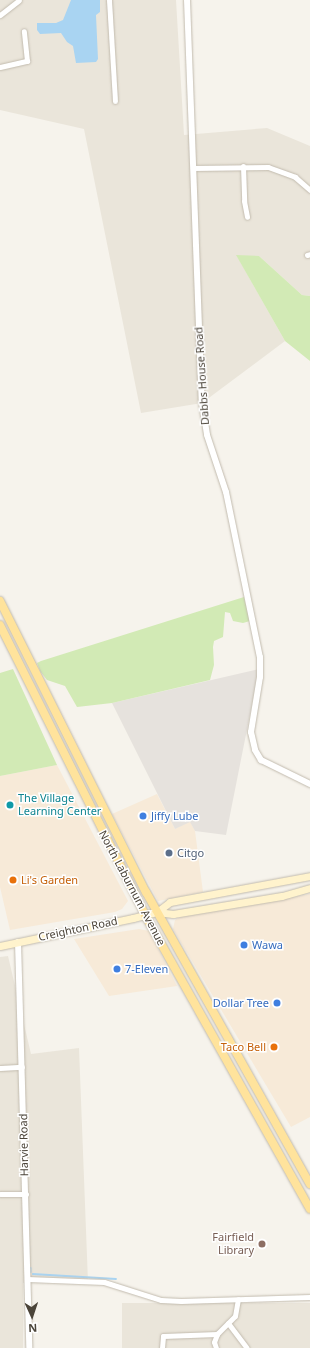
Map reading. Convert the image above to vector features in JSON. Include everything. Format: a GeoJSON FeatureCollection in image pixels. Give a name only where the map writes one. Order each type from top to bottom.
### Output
{"type":"FeatureCollection","features":[{"type":"Feature","properties":{"kind":"main road","name":"North Laburnum Avenue"},"geometry":{"type":"LineString","coordinates":[[0,601],[157,912],[310,1184]]}},
{"type":"Feature","properties":{"kind":"main road","name":"North Laburnum Avenue"},"geometry":{"type":"LineString","coordinates":[[0,625],[145,915],[310,1209]]}},
{"type":"Feature","properties":{"kind":"main road","name":"Creighton Road"},"geometry":{"type":"LineString","coordinates":[[157,912],[170,902],[310,876]]}},
{"type":"Feature","properties":{"kind":"main road","name":"Creighton Road"},"geometry":{"type":"LineString","coordinates":[[0,946],[157,912],[173,914],[282,896],[310,888]]}},
{"type":"Feature","properties":{"kind":"street"},"geometry":{"type":"LineString","coordinates":[[0,14],[19,0]]}},
{"type":"Feature","properties":{"kind":"street"},"geometry":{"type":"LineString","coordinates":[[109,0],[115,101]]}},
{"type":"Feature","properties":{"kind":"street","name":"Dabbs House Road"},"geometry":{"type":"LineString","coordinates":[[187,0],[194,168],[199,351],[204,421],[226,492],[260,657],[260,677],[251,732],[255,750],[261,760],[310,784]]}},
{"type":"Feature","properties":{"kind":"street"},"geometry":{"type":"LineString","coordinates":[[0,67],[27,61],[24,31]]}},
{"type":"Feature","properties":{"kind":"street"},"geometry":{"type":"LineString","coordinates":[[243,166],[244,201],[247,217]]}},
{"type":"Feature","properties":{"kind":"street"},"geometry":{"type":"LineString","coordinates":[[194,168],[260,166],[278,170],[295,177],[310,190]]}},
{"type":"Feature","properties":{"kind":"street","name":"Harvie Road"},"geometry":{"type":"LineString","coordinates":[[18,942],[29,1348]]}},
{"type":"Feature","properties":{"kind":"street"},"geometry":{"type":"LineString","coordinates":[[0,1068],[22,1067]]}},
{"type":"Feature","properties":{"kind":"street"},"geometry":{"type":"LineString","coordinates":[[0,1194],[26,1194]]}},
{"type":"Feature","properties":{"kind":"street"},"geometry":{"type":"LineString","coordinates":[[27,1278],[104,1282],[161,1300],[310,1297]]}},
{"type":"Feature","properties":{"kind":"street"},"geometry":{"type":"LineString","coordinates":[[216,1348],[214,1342],[216,1334],[237,1312],[238,1299]]}},
{"type":"Feature","properties":{"kind":"street"},"geometry":{"type":"LineString","coordinates":[[228,1323],[247,1348]]}},
{"type":"Feature","properties":{"kind":"street"},"geometry":{"type":"LineString","coordinates":[[162,1348],[163,1336],[216,1334]]}},
{"type":"Feature","properties":{"kind":"shaded area"},"geometry":{"type":"Polygon","coordinates":[[[0,0],[176,0],[184,135],[267,128],[310,146],[310,296],[302,295],[259,256],[237,256],[285,341],[202,403],[141,413],[84,129],[0,110],[0,0]]]}},
{"type":"Feature","properties":{"kind":"shaded area"},"geometry":{"type":"Polygon","coordinates":[[[259,669],[226,835],[195,831],[190,822],[175,829],[112,703],[259,669]]]}},
{"type":"Feature","properties":{"kind":"shaded area"},"geometry":{"type":"Polygon","coordinates":[[[57,765],[128,901],[122,909],[115,912],[10,930],[0,887],[0,776],[57,765]]]}},
{"type":"Feature","properties":{"kind":"shaded area"},"geometry":{"type":"Polygon","coordinates":[[[157,794],[175,829],[190,821],[195,831],[203,892],[158,901],[112,814],[157,794]]]}},
{"type":"Feature","properties":{"kind":"shaded area"},"geometry":{"type":"Polygon","coordinates":[[[310,894],[310,1117],[291,1127],[173,929],[175,920],[183,916],[310,894]]]}},
{"type":"Feature","properties":{"kind":"shaded area"},"geometry":{"type":"Polygon","coordinates":[[[139,929],[149,931],[177,986],[109,996],[74,939],[139,929]]]}},
{"type":"Feature","properties":{"kind":"shaded area"},"geometry":{"type":"Polygon","coordinates":[[[8,956],[31,1054],[79,1048],[88,1282],[23,1283],[23,1348],[0,1348],[0,957],[8,956]]]}},
{"type":"Feature","properties":{"kind":"shaded area"},"geometry":{"type":"Polygon","coordinates":[[[122,1303],[310,1303],[310,1348],[122,1348],[122,1303]]]}},
{"type":"Feature","properties":{"kind":"green space"},"geometry":{"type":"Polygon","coordinates":[[[236,255],[259,256],[302,295],[310,296],[310,361],[285,341],[236,255]]]}},
{"type":"Feature","properties":{"kind":"green space"},"geometry":{"type":"Polygon","coordinates":[[[244,597],[250,621],[243,623],[233,621],[230,613],[225,612],[223,637],[214,641],[214,665],[210,680],[112,703],[77,707],[65,686],[47,680],[40,671],[37,663],[41,661],[244,597]]]}},
{"type":"Feature","properties":{"kind":"green space"},"geometry":{"type":"Polygon","coordinates":[[[13,669],[57,765],[0,776],[0,673],[13,669]]]}},
{"type":"Feature","properties":{"kind":"water"},"geometry":{"type":"Polygon","coordinates":[[[71,0],[100,0],[100,12],[96,15],[98,59],[96,62],[76,63],[73,46],[67,42],[61,33],[40,34],[37,30],[37,23],[56,23],[63,20],[71,0]]]}},
{"type":"Feature","properties":{"kind":"waterway"},"geometry":{"type":"LineString","coordinates":[[33,1274],[116,1279]]}},
{"type":"Feature","properties":{"kind":"place","name":"The Village Learning Center"},"geometry":{"type":"Point","coordinates":[10,805]}},
{"type":"Feature","properties":{"kind":"place","name":"Jiffy Lube"},"geometry":{"type":"Point","coordinates":[143,816]}},
{"type":"Feature","properties":{"kind":"place","name":"Citgo"},"geometry":{"type":"Point","coordinates":[169,853]}},
{"type":"Feature","properties":{"kind":"place","name":"Li's Garden"},"geometry":{"type":"Point","coordinates":[13,880]}},
{"type":"Feature","properties":{"kind":"place","name":"Wawa"},"geometry":{"type":"Point","coordinates":[244,945]}},
{"type":"Feature","properties":{"kind":"place","name":"7-Eleven"},"geometry":{"type":"Point","coordinates":[117,969]}},
{"type":"Feature","properties":{"kind":"place","name":"Dollar Tree"},"geometry":{"type":"Point","coordinates":[277,1003]}},
{"type":"Feature","properties":{"kind":"place","name":"Taco Bell"},"geometry":{"type":"Point","coordinates":[274,1047]}},
{"type":"Feature","properties":{"kind":"place","name":"Fairfield Library"},"geometry":{"type":"Point","coordinates":[262,1244]}}]}
